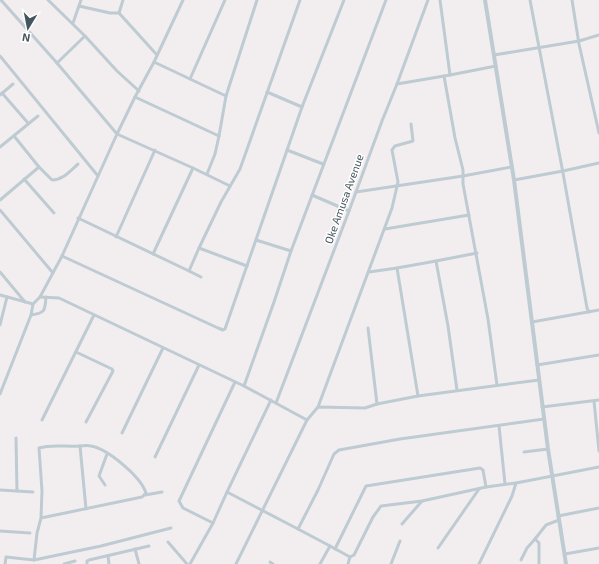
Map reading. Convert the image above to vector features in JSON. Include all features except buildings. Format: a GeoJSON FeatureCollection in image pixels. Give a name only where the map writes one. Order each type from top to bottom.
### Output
{"type":"FeatureCollection","features":[{"type":"Feature","properties":{"kind":"street"},"geometry":{"type":"LineString","coordinates":[[1,0],[117,134],[155,150],[230,186]]}},
{"type":"Feature","properties":{"kind":"street"},"geometry":{"type":"LineString","coordinates":[[48,0],[73,23],[117,71],[139,91]]}},
{"type":"Feature","properties":{"kind":"street"},"geometry":{"type":"LineString","coordinates":[[73,23],[81,0]]}},
{"type":"Feature","properties":{"kind":"street"},"geometry":{"type":"LineString","coordinates":[[119,13],[123,0]]}},
{"type":"Feature","properties":{"kind":"street"},"geometry":{"type":"LineString","coordinates":[[0,394],[31,315],[33,304],[40,297],[62,256],[117,134],[157,56],[183,0]]}},
{"type":"Feature","properties":{"kind":"street"},"geometry":{"type":"LineString","coordinates":[[190,79],[225,0]]}},
{"type":"Feature","properties":{"kind":"street"},"geometry":{"type":"LineString","coordinates":[[207,174],[215,154],[226,96],[257,0]]}},
{"type":"Feature","properties":{"kind":"street"},"geometry":{"type":"LineString","coordinates":[[189,271],[199,248],[240,168],[300,0]]}},
{"type":"Feature","properties":{"kind":"street"},"geometry":{"type":"LineString","coordinates":[[62,256],[224,330],[248,266],[302,107],[344,0]]}},
{"type":"Feature","properties":{"kind":"street"},"geometry":{"type":"LineString","coordinates":[[244,386],[323,164],[386,0]]}},
{"type":"Feature","properties":{"kind":"street","name":"Oke Amusa Avenue"},"geometry":{"type":"LineString","coordinates":[[276,403],[428,0]]}},
{"type":"Feature","properties":{"kind":"street"},"geometry":{"type":"LineString","coordinates":[[440,0],[450,75]]}},
{"type":"Feature","properties":{"kind":"street"},"geometry":{"type":"LineString","coordinates":[[486,0],[514,180],[538,380],[566,564]]}},
{"type":"Feature","properties":{"kind":"street"},"geometry":{"type":"LineString","coordinates":[[530,0],[563,171],[587,308],[589,312]]}},
{"type":"Feature","properties":{"kind":"street"},"geometry":{"type":"LineString","coordinates":[[572,0],[579,41],[599,133]]}},
{"type":"Feature","properties":{"kind":"street"},"geometry":{"type":"LineString","coordinates":[[79,6],[110,13],[119,13],[157,56]]}},
{"type":"Feature","properties":{"kind":"street"},"geometry":{"type":"LineString","coordinates":[[494,55],[579,41],[599,35]]}},
{"type":"Feature","properties":{"kind":"street"},"geometry":{"type":"LineString","coordinates":[[57,63],[86,36]]}},
{"type":"Feature","properties":{"kind":"street"},"geometry":{"type":"LineString","coordinates":[[0,56],[98,176]]}},
{"type":"Feature","properties":{"kind":"street"},"geometry":{"type":"LineString","coordinates":[[154,62],[226,96]]}},
{"type":"Feature","properties":{"kind":"street"},"geometry":{"type":"LineString","coordinates":[[397,84],[496,66]]}},
{"type":"Feature","properties":{"kind":"street"},"geometry":{"type":"LineString","coordinates":[[444,76],[455,138],[464,170],[463,184],[488,319],[497,385]]}},
{"type":"Feature","properties":{"kind":"street"},"geometry":{"type":"LineString","coordinates":[[13,84],[1,94],[28,123]]}},
{"type":"Feature","properties":{"kind":"street"},"geometry":{"type":"LineString","coordinates":[[267,92],[302,107]]}},
{"type":"Feature","properties":{"kind":"street"},"geometry":{"type":"LineString","coordinates":[[135,98],[219,136]]}},
{"type":"Feature","properties":{"kind":"street"},"geometry":{"type":"LineString","coordinates":[[0,148],[38,116]]}},
{"type":"Feature","properties":{"kind":"street"},"geometry":{"type":"LineString","coordinates":[[236,564],[307,420],[318,407],[385,229],[398,186],[392,150],[395,146],[413,141],[411,124]]}},
{"type":"Feature","properties":{"kind":"street"},"geometry":{"type":"LineString","coordinates":[[14,136],[50,179],[56,180],[62,178],[78,164]]}},
{"type":"Feature","properties":{"kind":"street"},"geometry":{"type":"LineString","coordinates":[[116,237],[155,150]]}},
{"type":"Feature","properties":{"kind":"street"},"geometry":{"type":"LineString","coordinates":[[287,150],[323,164]]}},
{"type":"Feature","properties":{"kind":"street"},"geometry":{"type":"LineString","coordinates":[[514,180],[599,163]]}},
{"type":"Feature","properties":{"kind":"street"},"geometry":{"type":"LineString","coordinates":[[0,200],[39,167]]}},
{"type":"Feature","properties":{"kind":"street"},"geometry":{"type":"LineString","coordinates":[[356,192],[463,176],[511,167]]}},
{"type":"Feature","properties":{"kind":"street"},"geometry":{"type":"LineString","coordinates":[[153,254],[193,168]]}},
{"type":"Feature","properties":{"kind":"street"},"geometry":{"type":"LineString","coordinates":[[24,179],[54,213]]}},
{"type":"Feature","properties":{"kind":"street"},"geometry":{"type":"LineString","coordinates":[[312,195],[349,211]]}},
{"type":"Feature","properties":{"kind":"street"},"geometry":{"type":"LineString","coordinates":[[0,210],[53,273]]}},
{"type":"Feature","properties":{"kind":"street"},"geometry":{"type":"LineString","coordinates":[[385,229],[469,215]]}},
{"type":"Feature","properties":{"kind":"street"},"geometry":{"type":"LineString","coordinates":[[78,218],[201,277]]}},
{"type":"Feature","properties":{"kind":"street"},"geometry":{"type":"LineString","coordinates":[[256,240],[291,251]]}},
{"type":"Feature","properties":{"kind":"street"},"geometry":{"type":"LineString","coordinates":[[199,248],[248,266]]}},
{"type":"Feature","properties":{"kind":"street"},"geometry":{"type":"LineString","coordinates":[[369,272],[476,253]]}},
{"type":"Feature","properties":{"kind":"street"},"geometry":{"type":"LineString","coordinates":[[436,261],[448,326],[457,390]]}},
{"type":"Feature","properties":{"kind":"street"},"geometry":{"type":"LineString","coordinates":[[397,268],[418,396]]}},
{"type":"Feature","properties":{"kind":"street"},"geometry":{"type":"LineString","coordinates":[[0,272],[25,302]]}},
{"type":"Feature","properties":{"kind":"street"},"geometry":{"type":"LineString","coordinates":[[0,295],[33,304]]}},
{"type":"Feature","properties":{"kind":"street"},"geometry":{"type":"LineString","coordinates":[[0,325],[7,297]]}},
{"type":"Feature","properties":{"kind":"street"},"geometry":{"type":"LineString","coordinates":[[40,297],[59,298],[244,386],[307,420]]}},
{"type":"Feature","properties":{"kind":"street"},"geometry":{"type":"LineString","coordinates":[[31,315],[42,313],[44,310],[46,297]]}},
{"type":"Feature","properties":{"kind":"street"},"geometry":{"type":"LineString","coordinates":[[532,322],[599,310]]}},
{"type":"Feature","properties":{"kind":"street"},"geometry":{"type":"LineString","coordinates":[[42,420],[94,315]]}},
{"type":"Feature","properties":{"kind":"street"},"geometry":{"type":"LineString","coordinates":[[368,328],[377,404]]}},
{"type":"Feature","properties":{"kind":"street"},"geometry":{"type":"LineString","coordinates":[[122,433],[163,348]]}},
{"type":"Feature","properties":{"kind":"street"},"geometry":{"type":"LineString","coordinates":[[76,352],[113,371],[86,422]]}},
{"type":"Feature","properties":{"kind":"street"},"geometry":{"type":"LineString","coordinates":[[537,365],[599,355]]}},
{"type":"Feature","properties":{"kind":"street"},"geometry":{"type":"LineString","coordinates":[[155,457],[198,365]]}},
{"type":"Feature","properties":{"kind":"street"},"geometry":{"type":"LineString","coordinates":[[318,407],[360,408],[418,396],[538,380]]}},
{"type":"Feature","properties":{"kind":"street"},"geometry":{"type":"LineString","coordinates":[[213,523],[183,508],[179,501],[235,382]]}},
{"type":"Feature","properties":{"kind":"street"},"geometry":{"type":"LineString","coordinates":[[190,564],[213,523],[271,400]]}},
{"type":"Feature","properties":{"kind":"street"},"geometry":{"type":"LineString","coordinates":[[542,407],[599,400]]}},
{"type":"Feature","properties":{"kind":"street"},"geometry":{"type":"LineString","coordinates":[[594,401],[599,451]]}},
{"type":"Feature","properties":{"kind":"street"},"geometry":{"type":"LineString","coordinates":[[298,529],[334,454],[339,450],[400,439],[544,419]]}},
{"type":"Feature","properties":{"kind":"street"},"geometry":{"type":"LineString","coordinates":[[499,426],[505,484]]}},
{"type":"Feature","properties":{"kind":"street"},"geometry":{"type":"LineString","coordinates":[[16,438],[16,491]]}},
{"type":"Feature","properties":{"kind":"street"},"geometry":{"type":"LineString","coordinates":[[34,560],[37,533],[41,518],[42,490],[39,448],[54,446],[93,446],[124,464],[145,490],[145,495]]}},
{"type":"Feature","properties":{"kind":"street"},"geometry":{"type":"LineString","coordinates":[[80,446],[86,509]]}},
{"type":"Feature","properties":{"kind":"street"},"geometry":{"type":"LineString","coordinates":[[524,452],[548,449]]}},
{"type":"Feature","properties":{"kind":"street"},"geometry":{"type":"LineString","coordinates":[[105,485],[99,476],[107,454]]}},
{"type":"Feature","properties":{"kind":"street"},"geometry":{"type":"LineString","coordinates":[[348,564],[373,517],[381,506],[422,501],[486,487],[516,483],[599,467]]}},
{"type":"Feature","properties":{"kind":"street"},"geometry":{"type":"LineString","coordinates":[[335,549],[366,486],[480,468],[483,470],[486,487]]}},
{"type":"Feature","properties":{"kind":"street"},"geometry":{"type":"LineString","coordinates":[[479,564],[512,496],[516,483]]}},
{"type":"Feature","properties":{"kind":"street"},"geometry":{"type":"LineString","coordinates":[[438,548],[478,489]]}},
{"type":"Feature","properties":{"kind":"street"},"geometry":{"type":"LineString","coordinates":[[0,490],[34,492]]}},
{"type":"Feature","properties":{"kind":"street"},"geometry":{"type":"LineString","coordinates":[[41,518],[162,492]]}},
{"type":"Feature","properties":{"kind":"street"},"geometry":{"type":"LineString","coordinates":[[227,492],[350,558]]}},
{"type":"Feature","properties":{"kind":"street"},"geometry":{"type":"LineString","coordinates":[[402,524],[422,501]]}},
{"type":"Feature","properties":{"kind":"street"},"geometry":{"type":"LineString","coordinates":[[520,560],[527,548],[546,525],[559,518],[599,508]]}},
{"type":"Feature","properties":{"kind":"street"},"geometry":{"type":"LineString","coordinates":[[5,564],[6,557],[34,560],[101,546],[171,528]]}},
{"type":"Feature","properties":{"kind":"street"},"geometry":{"type":"LineString","coordinates":[[0,531],[30,533]]}},
{"type":"Feature","properties":{"kind":"street"},"geometry":{"type":"LineString","coordinates":[[535,539],[539,543],[539,564]]}},
{"type":"Feature","properties":{"kind":"street"},"geometry":{"type":"LineString","coordinates":[[391,564],[400,541]]}},
{"type":"Feature","properties":{"kind":"street"},"geometry":{"type":"LineString","coordinates":[[168,542],[187,564]]}},
{"type":"Feature","properties":{"kind":"street"},"geometry":{"type":"LineString","coordinates":[[87,564],[87,561],[89,560],[149,546]]}},
{"type":"Feature","properties":{"kind":"street"},"geometry":{"type":"LineString","coordinates":[[320,564],[330,546]]}},
{"type":"Feature","properties":{"kind":"street"},"geometry":{"type":"LineString","coordinates":[[565,554],[599,548]]}},
{"type":"Feature","properties":{"kind":"street"},"geometry":{"type":"LineString","coordinates":[[135,549],[139,564]]}},
{"type":"Feature","properties":{"kind":"street"},"geometry":{"type":"LineString","coordinates":[[108,556],[109,564]]}},
{"type":"Feature","properties":{"kind":"street"},"geometry":{"type":"LineString","coordinates":[[64,564],[75,562]]}}]}
